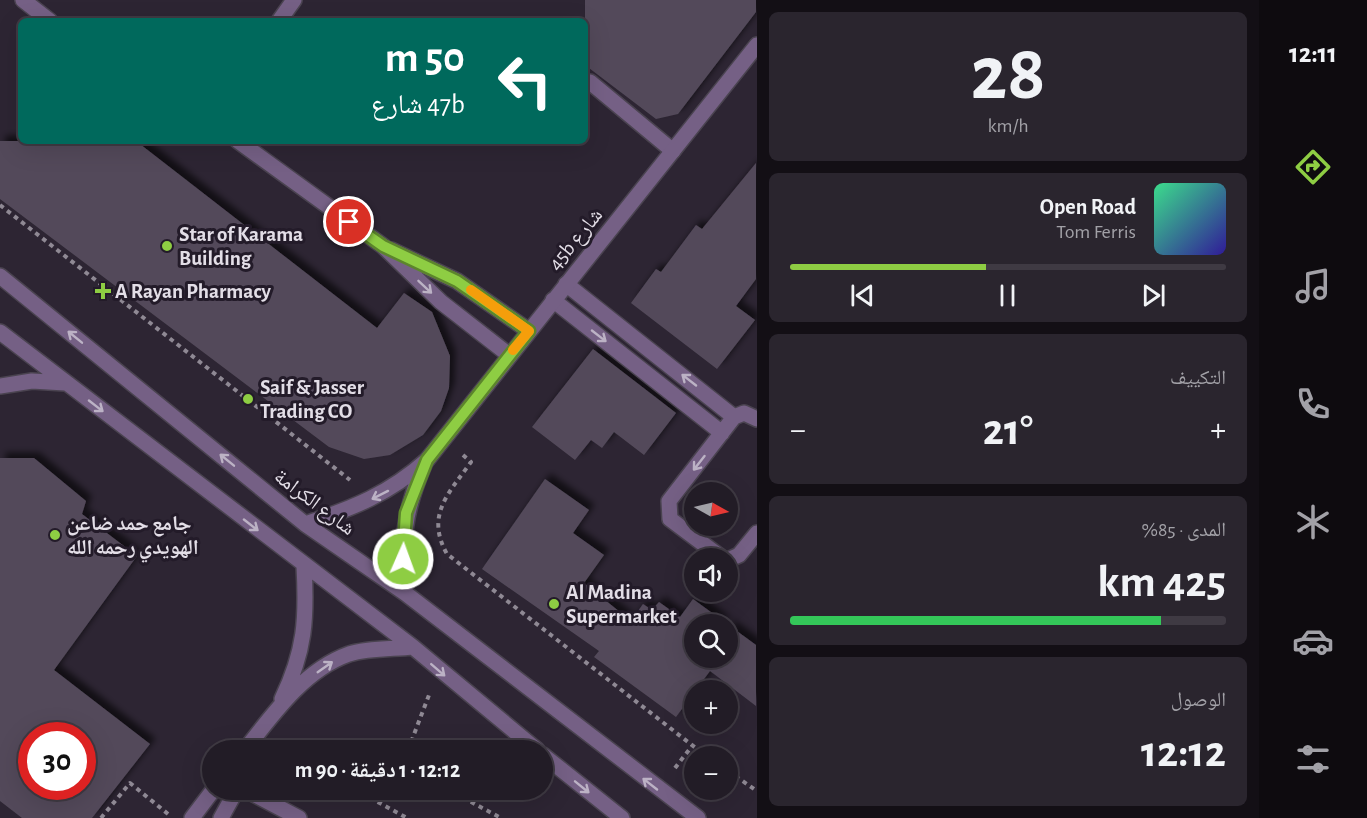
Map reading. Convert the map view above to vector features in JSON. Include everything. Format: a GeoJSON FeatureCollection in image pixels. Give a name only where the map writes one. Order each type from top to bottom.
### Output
{"type":"FeatureCollection","features":[{"type":"Feature","properties":{"kind":"street"},"geometry":{"type":"LineString","coordinates":[[23,0],[46,18]]}},
{"type":"Feature","properties":{"kind":"street"},"geometry":{"type":"LineString","coordinates":[[281,18],[294,0]]}},
{"type":"Feature","properties":{"kind":"street","name":"45b شارع"},"geometry":{"type":"LineString","coordinates":[[304,524],[382,495],[402,482],[427,460],[756,45]]}},
{"type":"Feature","properties":{"kind":"street"},"geometry":{"type":"LineString","coordinates":[[590,82],[673,151]]}},
{"type":"Feature","properties":{"kind":"street"},"geometry":{"type":"LineString","coordinates":[[242,144],[383,246],[441,302],[509,355]]}},
{"type":"Feature","properties":{"kind":"street"},"geometry":{"type":"LineString","coordinates":[[383,246],[457,281],[529,331]]}},
{"type":"Feature","properties":{"kind":"street","name":"شارع الكرامة"},"geometry":{"type":"LineString","coordinates":[[0,276],[304,524],[405,593],[698,818]]}},
{"type":"Feature","properties":{"kind":"street"},"geometry":{"type":"LineString","coordinates":[[566,284],[734,417]]}},
{"type":"Feature","properties":{"kind":"street"},"geometry":{"type":"LineString","coordinates":[[553,300],[722,433]]}},
{"type":"Feature","properties":{"kind":"street"},"geometry":{"type":"LineString","coordinates":[[0,332],[413,647],[438,671],[524,740]]}},
{"type":"Feature","properties":{"kind":"street"},"geometry":{"type":"LineString","coordinates":[[0,386],[32,381],[66,383]]}},
{"type":"Feature","properties":{"kind":"street"},"geometry":{"type":"LineString","coordinates":[[709,548],[670,519],[669,501],[734,417],[744,413],[756,419]]}},
{"type":"Feature","properties":{"kind":"street","name":"45b شارع"},"geometry":{"type":"LineString","coordinates":[[405,593],[403,536],[406,513],[427,460]]}},
{"type":"Feature","properties":{"kind":"street"},"geometry":{"type":"LineString","coordinates":[[738,555],[756,533]]}},
{"type":"Feature","properties":{"kind":"street"},"geometry":{"type":"LineString","coordinates":[[280,705],[301,653],[306,607],[304,566]]}},
{"type":"Feature","properties":{"kind":"street"},"geometry":{"type":"LineString","coordinates":[[253,740],[280,705],[328,664],[350,654],[413,647]]}},
{"type":"Feature","properties":{"kind":"street"},"geometry":{"type":"LineString","coordinates":[[553,763],[622,818]]}},
{"type":"Feature","properties":{"kind":"street"},"geometry":{"type":"LineString","coordinates":[[192,818],[206,800]]}},
{"type":"Feature","properties":{"kind":"street"},"geometry":{"type":"LineString","coordinates":[[221,818],[231,800]]}},
{"type":"Feature","properties":{"kind":"street"},"geometry":{"type":"LineString","coordinates":[[260,800],[281,814],[299,818]]}},
{"type":"Feature","properties":{"kind":"path"},"geometry":{"type":"LineString","coordinates":[[412,740],[438,671]]}},
{"type":"Feature","properties":{"kind":"path"},"geometry":{"type":"LineString","coordinates":[[738,778],[756,791]]}},
{"type":"Feature","properties":{"kind":"path"},"geometry":{"type":"LineString","coordinates":[[100,818],[130,783],[173,818]]}},
{"type":"Feature","properties":{"kind":"path"},"geometry":{"type":"LineString","coordinates":[[374,800],[407,818]]}},
{"type":"Feature","properties":{"kind":"path"},"geometry":{"type":"LineString","coordinates":[[467,800],[501,818]]}},
{"type":"Feature","properties":{"kind":"building"},"geometry":{"type":"Polygon","coordinates":[[[585,0],[756,0],[756,12],[678,114],[656,119],[588,67],[588,18],[585,18],[585,0]]]}},
{"type":"Feature","properties":{"kind":"building","name":"Star of Karama Building"},"geometry":{"type":"Polygon","coordinates":[[[0,141],[18,141],[18,144],[140,144],[377,328],[404,293],[432,312],[450,356],[449,388],[441,411],[423,435],[390,455],[364,459],[329,447],[0,199],[0,141]]]}},
{"type":"Feature","properties":{"kind":"building"},"geometry":{"type":"Polygon","coordinates":[[[756,163],[756,279],[736,306],[755,320],[717,369],[631,303],[656,269],[661,272],[696,225],[702,229],[756,163]]]}},
{"type":"Feature","properties":{"kind":"building"},"geometry":{"type":"Polygon","coordinates":[[[593,349],[676,413],[644,455],[614,432],[602,448],[591,440],[575,460],[532,427],[593,349]]]}},
{"type":"Feature","properties":{"kind":"building"},"geometry":{"type":"Polygon","coordinates":[[[0,458],[34,458],[86,501],[82,514],[137,556],[54,670],[150,744],[92,818],[22,818],[0,801],[0,458]]]}},
{"type":"Feature","properties":{"kind":"building"},"geometry":{"type":"Polygon","coordinates":[[[545,479],[589,510],[573,533],[604,555],[584,583],[631,621],[643,604],[652,610],[659,602],[680,617],[691,602],[697,602],[713,614],[684,614],[684,668],[738,668],[738,632],[756,645],[756,706],[738,692],[738,680],[722,680],[710,671],[703,680],[684,680],[684,706],[676,717],[594,657],[599,651],[482,569],[545,479]]]}},
{"type":"Feature","properties":{"kind":"slow traffic"},"geometry":{"type":"LineString","coordinates":[[471,290],[529,331],[513,350]]}},
{"type":"Feature","properties":{"kind":"place","name":"Star of Karama Building"},"geometry":{"type":"Point","coordinates":[167,246]}},
{"type":"Feature","properties":{"kind":"place","name":"A Rayan Pharmacy"},"geometry":{"type":"Point","coordinates":[103,291]}},
{"type":"Feature","properties":{"kind":"place","name":"Saif & Jasser Trading CO"},"geometry":{"type":"Point","coordinates":[248,399]}},
{"type":"Feature","properties":{"kind":"place","name":"جامع حمد ضاعن الهويدي رحمه الله"},"geometry":{"type":"Point","coordinates":[55,535]}},
{"type":"Feature","properties":{"kind":"place","name":"Al Madina Supermarket"},"geometry":{"type":"Point","coordinates":[554,604]}},
{"type":"Feature","properties":{"kind":"route"},"geometry":{"type":"LineString","coordinates":[[349,222],[383,246],[457,281],[529,331],[427,460],[406,513],[403,559]]}}]}
